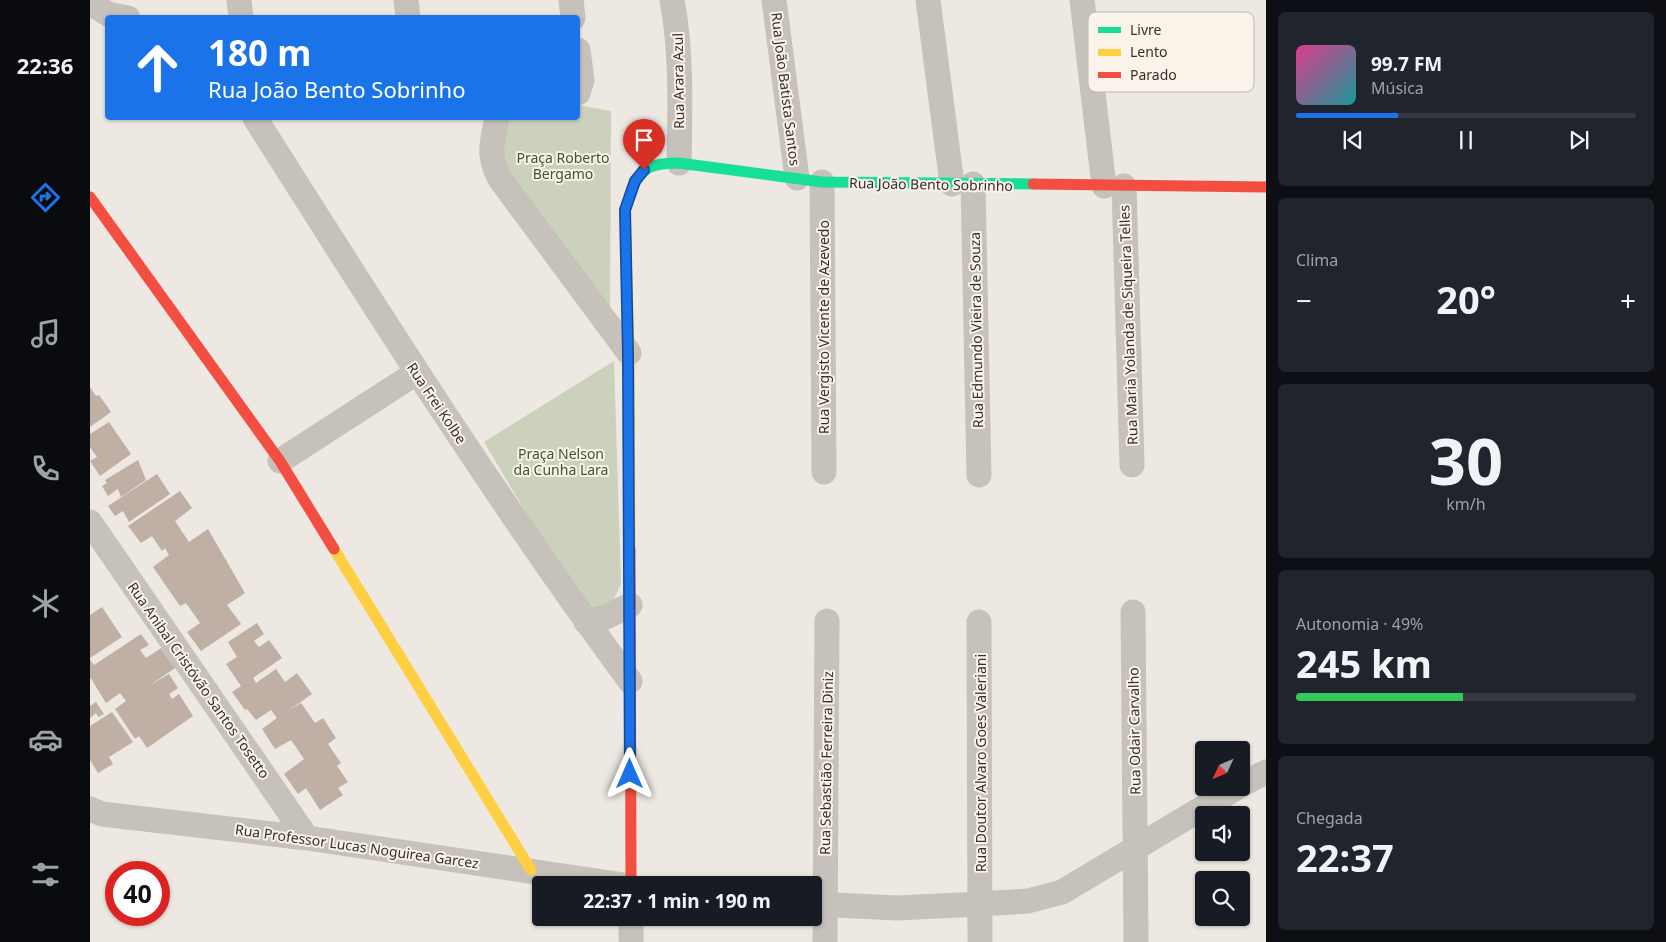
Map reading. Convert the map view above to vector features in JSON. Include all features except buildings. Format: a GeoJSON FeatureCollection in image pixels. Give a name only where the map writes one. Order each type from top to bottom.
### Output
{"type":"FeatureCollection","features":[{"type":"Feature","properties":{"kind":"street"},"geometry":{"type":"LineString","coordinates":[[238,0],[240,15]]}},
{"type":"Feature","properties":{"kind":"street"},"geometry":{"type":"LineString","coordinates":[[406,0],[408,15]]}},
{"type":"Feature","properties":{"kind":"street"},"geometry":{"type":"LineString","coordinates":[[570,0],[572,15]]}},
{"type":"Feature","properties":{"kind":"street","name":"Rua Arara Azul"},"geometry":{"type":"LineString","coordinates":[[672,0],[678,28],[679,163]]}},
{"type":"Feature","properties":{"kind":"street","name":"Rua João Batista Santos"},"geometry":{"type":"LineString","coordinates":[[774,0],[797,178]]}},
{"type":"Feature","properties":{"kind":"street","name":"Rua Edmundo Vieira de Souza"},"geometry":{"type":"LineString","coordinates":[[928,0],[962,184],[979,475]]}},
{"type":"Feature","properties":{"kind":"street","name":"Rua Maria Yolanda de Siqueira Telles"},"geometry":{"type":"LineString","coordinates":[[1082,0],[1088,35]]}},
{"type":"Feature","properties":{"kind":"street","name":"Rua Maria Yolanda de Siqueira Telles"},"geometry":{"type":"LineString","coordinates":[[1098,92],[1114,186],[1132,465]]}},
{"type":"Feature","properties":{"kind":"street","name":"Rua Frei Kolbe"},"geometry":{"type":"LineString","coordinates":[[255,120],[416,373],[586,622],[630,681]]}},
{"type":"Feature","properties":{"kind":"street"},"geometry":{"type":"LineString","coordinates":[[497,120],[490,149],[492,164],[500,179],[628,353],[631,876]]}},
{"type":"Feature","properties":{"kind":"street","name":"Rua João Bento Sobrinho"},"geometry":{"type":"LineString","coordinates":[[628,353],[625,210],[635,181],[644,170],[659,163],[679,163],[822,182],[1266,187]]}},
{"type":"Feature","properties":{"kind":"street","name":"Rua Vergisto Vicente de Azevedo"},"geometry":{"type":"LineString","coordinates":[[822,182],[824,472]]}},
{"type":"Feature","properties":{"kind":"street"},"geometry":{"type":"LineString","coordinates":[[90,197],[280,461],[530,870]]}},
{"type":"Feature","properties":{"kind":"street"},"geometry":{"type":"LineString","coordinates":[[280,461],[416,373]]}},
{"type":"Feature","properties":{"kind":"street","name":"Rua Anibal Cristóvão Santos Tosetto"},"geometry":{"type":"LineString","coordinates":[[90,522],[307,838]]}},
{"type":"Feature","properties":{"kind":"street"},"geometry":{"type":"LineString","coordinates":[[586,622],[606,617],[630,605]]}},
{"type":"Feature","properties":{"kind":"street","name":"Rua Odair Carvalho"},"geometry":{"type":"LineString","coordinates":[[1133,612],[1136,942]]}},
{"type":"Feature","properties":{"kind":"street","name":"Rua Sebastião Ferreira Diniz"},"geometry":{"type":"LineString","coordinates":[[820,876],[827,622]]}},
{"type":"Feature","properties":{"kind":"street","name":"Rua Doutor Alvaro Goes Valeriani"},"geometry":{"type":"LineString","coordinates":[[979,622],[980,942]]}},
{"type":"Feature","properties":{"kind":"street"},"geometry":{"type":"LineString","coordinates":[[1250,780],[1266,772]]}},
{"type":"Feature","properties":{"kind":"street"},"geometry":{"type":"LineString","coordinates":[[822,905],[897,908],[980,904],[1028,901],[1062,892],[1223,796]]}},
{"type":"Feature","properties":{"kind":"street","name":"Rua Professor Lucas Noguirea Garcez"},"geometry":{"type":"LineString","coordinates":[[90,809],[102,814],[307,838],[568,876]]}},
{"type":"Feature","properties":{"kind":"street","name":"Rua Sebastião Ferreira Diniz"},"geometry":{"type":"LineString","coordinates":[[822,924],[825,942]]}},
{"type":"Feature","properties":{"kind":"street"},"geometry":{"type":"LineString","coordinates":[[630,942],[631,926]]}},
{"type":"Feature","properties":{"kind":"green space","name":"Praça Roberto Bergamo"},"geometry":{"type":"Polygon","coordinates":[[[580,105],[611,111],[610,320],[501,162],[507,120],[580,120],[580,105]]]}},
{"type":"Feature","properties":{"kind":"green space","name":"Praça Nelson da Cunha Lara"},"geometry":{"type":"Polygon","coordinates":[[[614,361],[621,584],[612,603],[585,612],[484,442],[614,361]]]}},
{"type":"Feature","properties":{"kind":"traffic: fast"},"geometry":{"type":"LineString","coordinates":[[632,191],[639,176],[649,168],[655,165],[679,163],[822,182],[1033,184]]}},
{"type":"Feature","properties":{"kind":"traffic: slow"},"geometry":{"type":"LineString","coordinates":[[630,550],[629,353],[625,210],[632,191]]}},
{"type":"Feature","properties":{"kind":"traffic: slow"},"geometry":{"type":"LineString","coordinates":[[334,549],[531,870]]}},
{"type":"Feature","properties":{"kind":"traffic: jam"},"geometry":{"type":"LineString","coordinates":[[1033,184],[1266,187]]}},
{"type":"Feature","properties":{"kind":"traffic: jam"},"geometry":{"type":"LineString","coordinates":[[90,197],[280,461],[334,549]]}},
{"type":"Feature","properties":{"kind":"traffic: jam"},"geometry":{"type":"LineString","coordinates":[[630,550],[631,876]]}},
{"type":"Feature","properties":{"kind":"route"},"geometry":{"type":"LineString","coordinates":[[630,774],[628,353],[625,210],[635,181],[644,170]]}}]}
